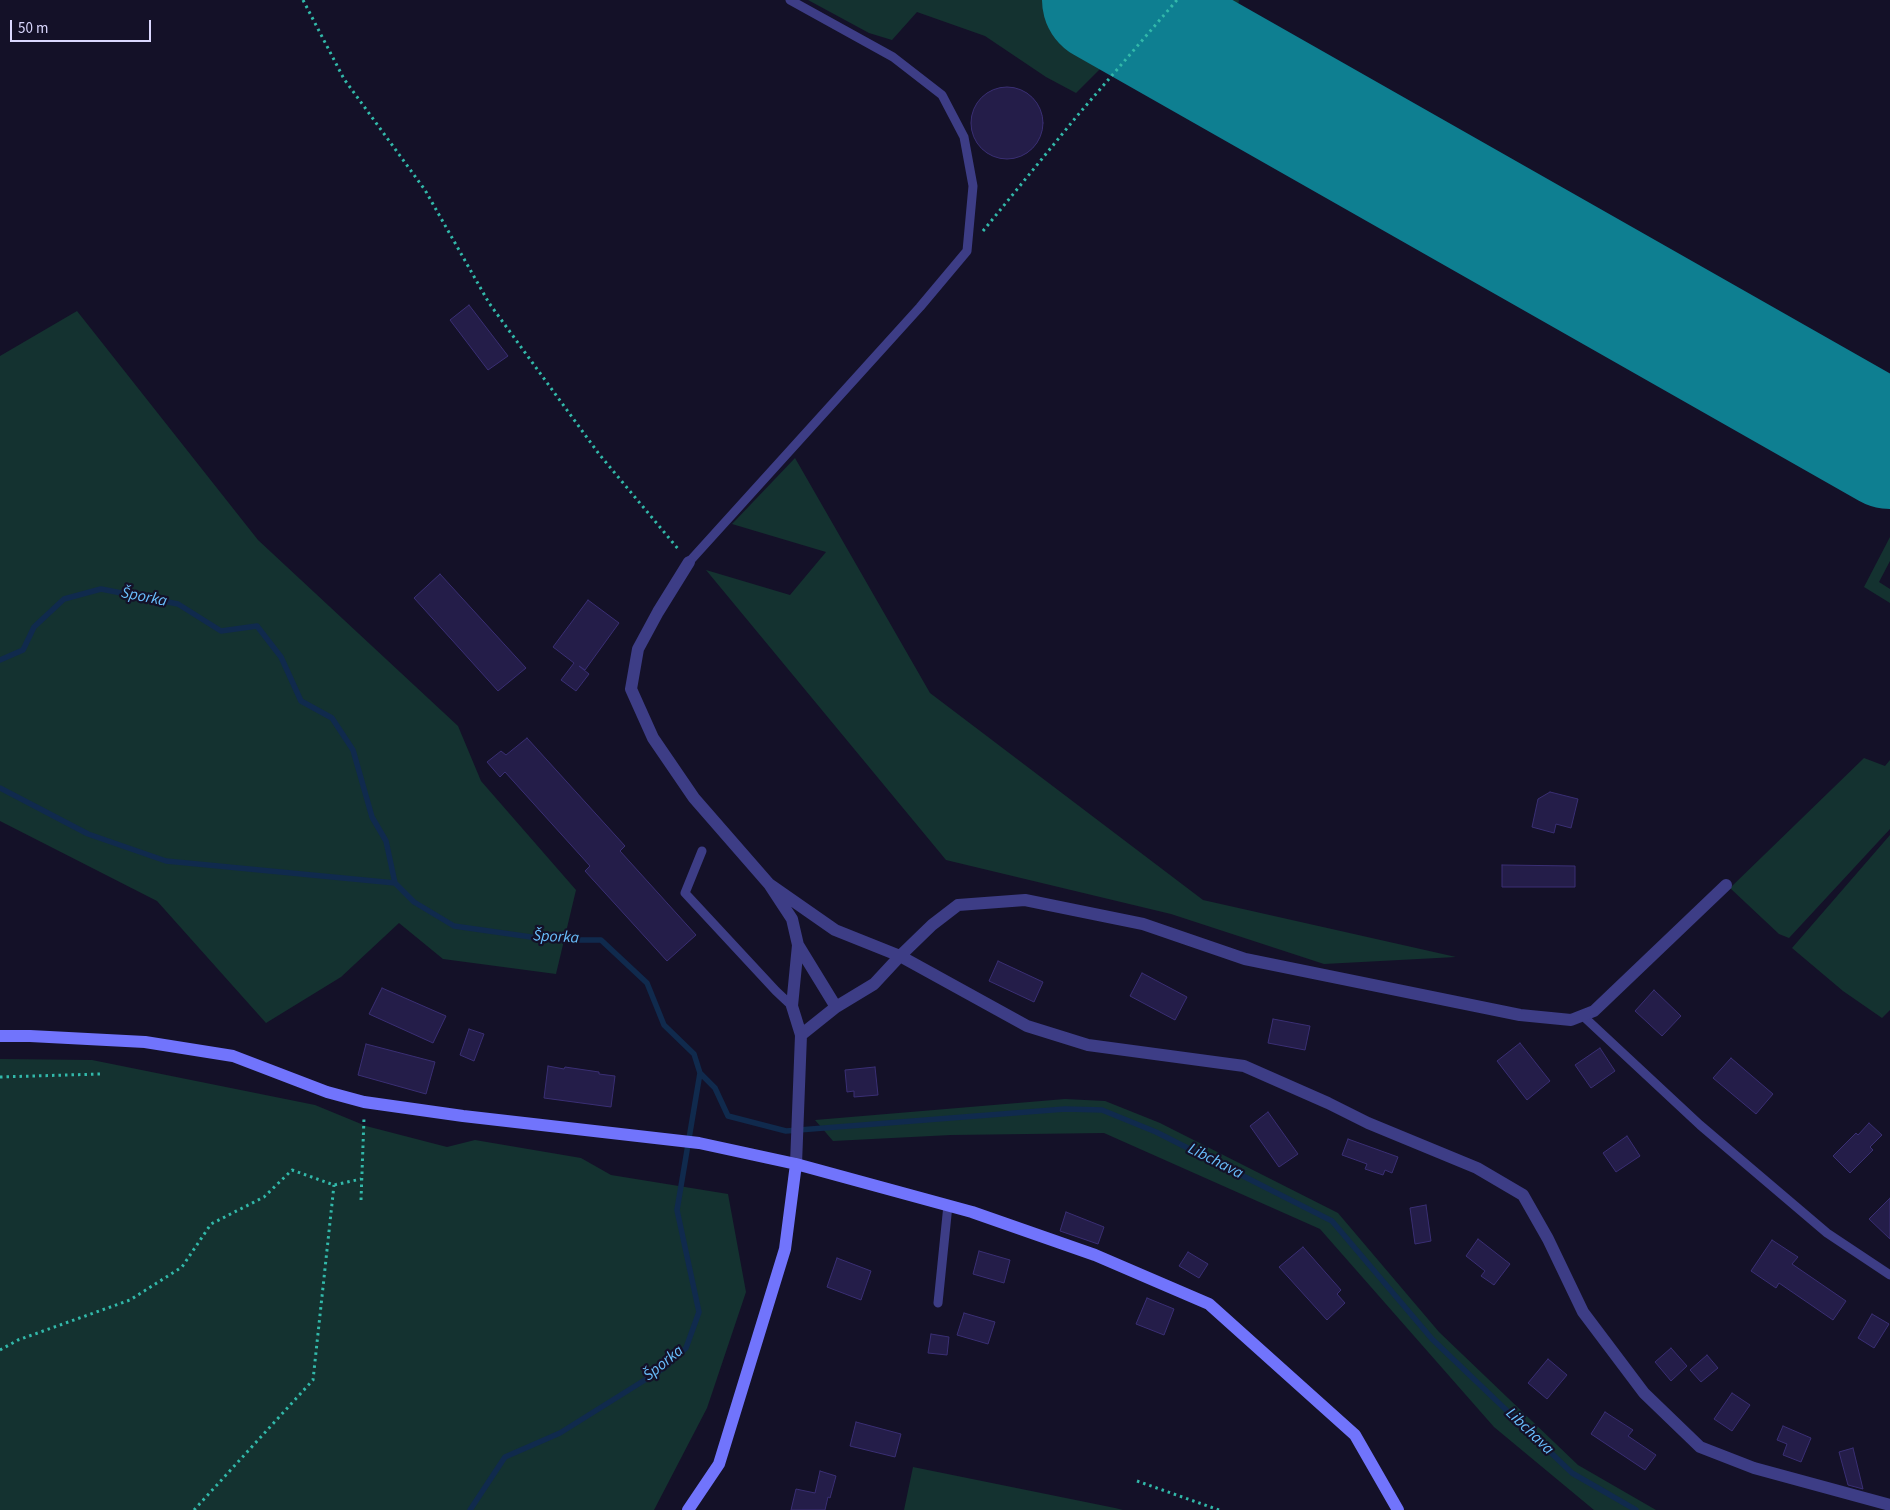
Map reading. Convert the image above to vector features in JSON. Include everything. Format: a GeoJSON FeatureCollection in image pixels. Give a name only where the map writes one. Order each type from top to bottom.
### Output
{"type":"FeatureCollection","features":[{"type":"Feature","properties":{"kind":"street"},"geometry":{"type":"LineString","coordinates":[[689,562],[638,648],[631,689],[652,738],[694,798],[769,884],[792,919],[798,945],[836,1007]]}},
{"type":"Feature","properties":{"kind":"street"},"geometry":{"type":"LineString","coordinates":[[769,884],[835,930],[900,956],[1027,1026],[1088,1045],[1244,1066],[1368,1123],[1477,1168],[1522,1195],[1548,1239],[1583,1312],[1644,1393],[1700,1447],[1754,1468],[1890,1505]]}},
{"type":"Feature","properties":{"kind":"street"},"geometry":{"type":"LineString","coordinates":[[801,1035],[836,1007],[874,984],[932,925],[958,905],[1025,900],[1143,924],[1245,959],[1520,1015],[1571,1020],[1594,1011],[1726,885]]}},
{"type":"Feature","properties":{"kind":"street"},"geometry":{"type":"LineString","coordinates":[[688,1510],[719,1464],[785,1249],[796,1164],[798,1119],[801,1035],[792,1006],[798,945]]}},
{"type":"Feature","properties":{"kind":"street"},"geometry":{"type":"LineString","coordinates":[[0,1036],[146,1042],[233,1056],[327,1092],[364,1102],[463,1116],[678,1139],[699,1143],[796,1164],[948,1206],[1096,1255],[1209,1304],[1355,1435],[1398,1510]]}},
{"type":"Feature","properties":{"kind":"lane"},"geometry":{"type":"LineString","coordinates":[[689,562],[920,307],[967,251],[973,186],[964,137],[942,95],[893,57],[790,0]]}},
{"type":"Feature","properties":{"kind":"lane"},"geometry":{"type":"LineString","coordinates":[[702,851],[685,893],[792,1006]]}},
{"type":"Feature","properties":{"kind":"lane"},"geometry":{"type":"LineString","coordinates":[[1582,1016],[1700,1125],[1827,1234],[1890,1275]]}},
{"type":"Feature","properties":{"kind":"lane"},"geometry":{"type":"LineString","coordinates":[[938,1303],[948,1206]]}},
{"type":"Feature","properties":{"kind":"path"},"geometry":{"type":"LineString","coordinates":[[303,0],[344,79],[425,190],[488,303],[599,454],[689,562]]}},
{"type":"Feature","properties":{"kind":"path"},"geometry":{"type":"LineString","coordinates":[[967,251],[1077,116],[1177,0]]}},
{"type":"Feature","properties":{"kind":"path"},"geometry":{"type":"LineString","coordinates":[[0,1077],[100,1074]]}},
{"type":"Feature","properties":{"kind":"path"},"geometry":{"type":"LineString","coordinates":[[361,1200],[364,1102]]}},
{"type":"Feature","properties":{"kind":"path"},"geometry":{"type":"LineString","coordinates":[[0,1350],[18,1340],[130,1300],[182,1267],[211,1224],[264,1197],[292,1170],[334,1185],[361,1179]]}},
{"type":"Feature","properties":{"kind":"path"},"geometry":{"type":"LineString","coordinates":[[194,1510],[312,1380],[334,1185]]}},
{"type":"Feature","properties":{"kind":"path"},"geometry":{"type":"LineString","coordinates":[[1137,1480],[1218,1510]]}},
{"type":"Feature","properties":{"kind":"green space"},"geometry":{"type":"Polygon","coordinates":[[[808,0],[1064,0],[1890,469],[1890,492],[1529,285],[1132,63],[1111,58],[1076,93],[1046,77],[985,36],[917,12],[892,40],[869,33],[808,0]]]}},
{"type":"Feature","properties":{"kind":"green space"},"geometry":{"type":"Polygon","coordinates":[[[1148,0],[1206,0],[1890,391],[1890,421],[1148,0]]]}},
{"type":"Feature","properties":{"kind":"green space"},"geometry":{"type":"Polygon","coordinates":[[[1208,0],[1239,0],[1236,16],[1208,0]]]}},
{"type":"Feature","properties":{"kind":"green space"},"geometry":{"type":"Polygon","coordinates":[[[77,311],[258,540],[458,726],[481,781],[576,890],[556,974],[443,959],[399,923],[341,977],[266,1023],[157,901],[0,821],[0,356],[77,311]]]}},
{"type":"Feature","properties":{"kind":"green space"},"geometry":{"type":"Polygon","coordinates":[[[795,458],[930,693],[1203,900],[1456,957],[1324,964],[1171,914],[946,860],[706,570],[790,595],[826,552],[732,524],[795,458]]]}},
{"type":"Feature","properties":{"kind":"green space"},"geometry":{"type":"Polygon","coordinates":[[[1890,537],[1890,561],[1879,582],[1890,589],[1890,603],[1864,587],[1890,537]]]}},
{"type":"Feature","properties":{"kind":"green space"},"geometry":{"type":"Polygon","coordinates":[[[1864,758],[1885,766],[1890,760],[1890,829],[1789,938],[1779,934],[1730,888],[1864,758]]]}},
{"type":"Feature","properties":{"kind":"green space"},"geometry":{"type":"Polygon","coordinates":[[[1890,835],[1890,1010],[1882,1018],[1843,991],[1792,948],[1890,835]]]}},
{"type":"Feature","properties":{"kind":"green space"},"geometry":{"type":"Polygon","coordinates":[[[0,1059],[92,1060],[315,1105],[366,1126],[447,1147],[475,1140],[581,1158],[611,1175],[728,1194],[746,1292],[707,1408],[654,1510],[0,1510],[0,1059]]]}},
{"type":"Feature","properties":{"kind":"green space"},"geometry":{"type":"Polygon","coordinates":[[[1065,1099],[1105,1101],[1160,1123],[1338,1213],[1439,1332],[1578,1465],[1656,1510],[1594,1510],[1494,1427],[1320,1229],[1104,1133],[951,1135],[833,1141],[815,1120],[1065,1099]]]}},
{"type":"Feature","properties":{"kind":"green space"},"geometry":{"type":"Polygon","coordinates":[[[913,1467],[1115,1508],[1123,1510],[904,1510],[913,1467]]]}},
{"type":"Feature","properties":{"kind":"building"},"geometry":{"type":"Polygon","coordinates":[[[1000,87],[1014,87],[1033,97],[1043,116],[1043,130],[1033,149],[1014,159],[1000,159],[981,149],[971,130],[971,116],[981,97],[1000,87]]]}},
{"type":"Feature","properties":{"kind":"building"},"geometry":{"type":"Polygon","coordinates":[[[469,305],[508,356],[488,370],[450,320],[469,305]]]}},
{"type":"Feature","properties":{"kind":"building"},"geometry":{"type":"Polygon","coordinates":[[[440,574],[526,668],[498,691],[414,598],[440,574]]]}},
{"type":"Feature","properties":{"kind":"building"},"geometry":{"type":"Polygon","coordinates":[[[588,600],[619,623],[585,670],[579,666],[589,674],[576,691],[561,680],[574,663],[553,647],[588,600]]]}},
{"type":"Feature","properties":{"kind":"building"},"geometry":{"type":"Polygon","coordinates":[[[527,738],[625,846],[620,851],[696,935],[667,961],[585,871],[590,866],[505,772],[500,777],[487,762],[501,751],[506,755],[527,738]]]}},
{"type":"Feature","properties":{"kind":"building"},"geometry":{"type":"Polygon","coordinates":[[[1550,792],[1578,799],[1571,828],[1556,824],[1554,833],[1532,827],[1538,799],[1550,792]]]}},
{"type":"Feature","properties":{"kind":"building"},"geometry":{"type":"Polygon","coordinates":[[[1502,865],[1575,866],[1575,887],[1502,887],[1502,865]]]}},
{"type":"Feature","properties":{"kind":"building"},"geometry":{"type":"Polygon","coordinates":[[[998,961],[1043,982],[1034,1002],[989,981],[998,961]]]}},
{"type":"Feature","properties":{"kind":"building"},"geometry":{"type":"Polygon","coordinates":[[[1142,973],[1187,997],[1175,1020],[1130,996],[1142,973]]]}},
{"type":"Feature","properties":{"kind":"building"},"geometry":{"type":"Polygon","coordinates":[[[382,988],[446,1016],[433,1043],[369,1014],[382,988]]]}},
{"type":"Feature","properties":{"kind":"building"},"geometry":{"type":"Polygon","coordinates":[[[1654,990],[1681,1016],[1662,1036],[1635,1011],[1654,990]]]}},
{"type":"Feature","properties":{"kind":"building"},"geometry":{"type":"Polygon","coordinates":[[[1273,1019],[1310,1026],[1305,1050],[1268,1043],[1273,1019]]]}},
{"type":"Feature","properties":{"kind":"building"},"geometry":{"type":"Polygon","coordinates":[[[469,1029],[484,1034],[474,1061],[460,1055],[469,1029]]]}},
{"type":"Feature","properties":{"kind":"building"},"geometry":{"type":"Polygon","coordinates":[[[1520,1043],[1550,1081],[1527,1100],[1497,1061],[1520,1043]]]}},
{"type":"Feature","properties":{"kind":"building"},"geometry":{"type":"Polygon","coordinates":[[[366,1044],[435,1062],[426,1094],[358,1075],[366,1044]]]}},
{"type":"Feature","properties":{"kind":"building"},"geometry":{"type":"Polygon","coordinates":[[[1600,1048],[1615,1071],[1591,1088],[1575,1065],[1600,1048]]]}},
{"type":"Feature","properties":{"kind":"building"},"geometry":{"type":"Polygon","coordinates":[[[1731,1058],[1773,1094],[1756,1114],[1713,1078],[1731,1058]]]}},
{"type":"Feature","properties":{"kind":"building"},"geometry":{"type":"Polygon","coordinates":[[[548,1066],[599,1072],[599,1074],[615,1076],[611,1107],[544,1098],[548,1066]]]}},
{"type":"Feature","properties":{"kind":"building"},"geometry":{"type":"Polygon","coordinates":[[[875,1067],[878,1095],[854,1097],[854,1091],[847,1092],[845,1070],[875,1067]]]}},
{"type":"Feature","properties":{"kind":"building"},"geometry":{"type":"Polygon","coordinates":[[[1268,1112],[1298,1154],[1279,1167],[1250,1126],[1268,1112]]]}},
{"type":"Feature","properties":{"kind":"building"},"geometry":{"type":"Polygon","coordinates":[[[1869,1123],[1882,1135],[1870,1147],[1873,1150],[1850,1173],[1833,1156],[1869,1123]]]}},
{"type":"Feature","properties":{"kind":"building"},"geometry":{"type":"Polygon","coordinates":[[[1627,1136],[1640,1156],[1616,1172],[1603,1153],[1627,1136]]]}},
{"type":"Feature","properties":{"kind":"building"},"geometry":{"type":"Polygon","coordinates":[[[1348,1139],[1398,1157],[1392,1173],[1385,1170],[1383,1175],[1365,1169],[1367,1164],[1342,1155],[1348,1139]]]}},
{"type":"Feature","properties":{"kind":"building"},"geometry":{"type":"Polygon","coordinates":[[[1890,1198],[1890,1239],[1869,1219],[1890,1198]]]}},
{"type":"Feature","properties":{"kind":"building"},"geometry":{"type":"Polygon","coordinates":[[[1426,1205],[1431,1241],[1415,1244],[1410,1208],[1426,1205]]]}},
{"type":"Feature","properties":{"kind":"building"},"geometry":{"type":"Polygon","coordinates":[[[1066,1212],[1104,1227],[1098,1244],[1060,1231],[1066,1212]]]}},
{"type":"Feature","properties":{"kind":"building"},"geometry":{"type":"Polygon","coordinates":[[[1478,1239],[1510,1264],[1494,1285],[1481,1276],[1485,1271],[1466,1256],[1478,1239]]]}},
{"type":"Feature","properties":{"kind":"building"},"geometry":{"type":"Polygon","coordinates":[[[1772,1240],[1798,1257],[1792,1264],[1846,1301],[1833,1320],[1779,1283],[1776,1288],[1751,1271],[1772,1240]]]}},
{"type":"Feature","properties":{"kind":"building"},"geometry":{"type":"Polygon","coordinates":[[[1303,1247],[1341,1290],[1337,1294],[1345,1303],[1327,1320],[1279,1267],[1303,1247]]]}},
{"type":"Feature","properties":{"kind":"building"},"geometry":{"type":"Polygon","coordinates":[[[979,1251],[1010,1260],[1004,1283],[973,1274],[979,1251]]]}},
{"type":"Feature","properties":{"kind":"building"},"geometry":{"type":"Polygon","coordinates":[[[1188,1252],[1208,1264],[1199,1278],[1179,1266],[1188,1252]]]}},
{"type":"Feature","properties":{"kind":"building"},"geometry":{"type":"Polygon","coordinates":[[[837,1258],[871,1271],[861,1300],[827,1287],[837,1258]]]}},
{"type":"Feature","properties":{"kind":"building"},"geometry":{"type":"Polygon","coordinates":[[[1147,1298],[1174,1309],[1164,1335],[1136,1324],[1147,1298]]]}},
{"type":"Feature","properties":{"kind":"building"},"geometry":{"type":"Polygon","coordinates":[[[964,1313],[995,1322],[988,1344],[957,1335],[964,1313]]]}},
{"type":"Feature","properties":{"kind":"building"},"geometry":{"type":"Polygon","coordinates":[[[1872,1314],[1889,1324],[1874,1348],[1858,1338],[1872,1314]]]}},
{"type":"Feature","properties":{"kind":"building"},"geometry":{"type":"Polygon","coordinates":[[[931,1334],[949,1337],[947,1355],[928,1353],[931,1334]]]}},
{"type":"Feature","properties":{"kind":"building"},"geometry":{"type":"Polygon","coordinates":[[[1671,1348],[1687,1366],[1671,1381],[1655,1362],[1671,1348]]]}},
{"type":"Feature","properties":{"kind":"building"},"geometry":{"type":"Polygon","coordinates":[[[1707,1355],[1718,1368],[1701,1382],[1690,1370],[1707,1355]]]}},
{"type":"Feature","properties":{"kind":"building"},"geometry":{"type":"Polygon","coordinates":[[[1548,1359],[1567,1375],[1547,1399],[1528,1383],[1548,1359]]]}},
{"type":"Feature","properties":{"kind":"building"},"geometry":{"type":"Polygon","coordinates":[[[1732,1393],[1750,1405],[1732,1431],[1714,1419],[1732,1393]]]}},
{"type":"Feature","properties":{"kind":"building"},"geometry":{"type":"Polygon","coordinates":[[[1605,1412],[1633,1430],[1628,1436],[1656,1455],[1645,1470],[1591,1434],[1605,1412]]]}},
{"type":"Feature","properties":{"kind":"building"},"geometry":{"type":"Polygon","coordinates":[[[856,1422],[901,1434],[895,1457],[850,1446],[856,1422]]]}},
{"type":"Feature","properties":{"kind":"building"},"geometry":{"type":"Polygon","coordinates":[[[1783,1426],[1811,1438],[1801,1462],[1783,1455],[1787,1444],[1777,1440],[1783,1426]]]}},
{"type":"Feature","properties":{"kind":"building"},"geometry":{"type":"Polygon","coordinates":[[[1853,1448],[1863,1489],[1848,1485],[1839,1452],[1853,1448]]]}},
{"type":"Feature","properties":{"kind":"building"},"geometry":{"type":"Polygon","coordinates":[[[820,1471],[836,1476],[825,1510],[791,1510],[796,1489],[815,1493],[820,1471]]]}},
{"type":"Feature","properties":{"kind":"waterway","name":"Šporka"},"geometry":{"type":"LineString","coordinates":[[0,660],[23,650],[34,627],[64,599],[101,589],[178,604],[221,631],[257,626],[281,657],[301,701],[332,718],[353,750],[372,817],[386,841],[395,883],[414,902],[454,926],[552,940],[601,940],[647,983],[664,1025],[694,1054],[700,1073],[677,1210],[699,1312],[686,1348],[664,1368],[560,1433],[505,1457],[470,1510]]}},
{"type":"Feature","properties":{"kind":"waterway"},"geometry":{"type":"LineString","coordinates":[[0,788],[88,834],[166,861],[395,883]]}},
{"type":"Feature","properties":{"kind":"waterway","name":"Libchava"},"geometry":{"type":"LineString","coordinates":[[700,1073],[715,1088],[728,1116],[786,1131],[1065,1109],[1102,1110],[1156,1132],[1332,1221],[1432,1339],[1572,1473],[1636,1510]]}},
{"type":"Feature","properties":{"kind":"runway"},"geometry":{"type":"LineString","coordinates":[[1105,0],[1890,446]]}}]}
